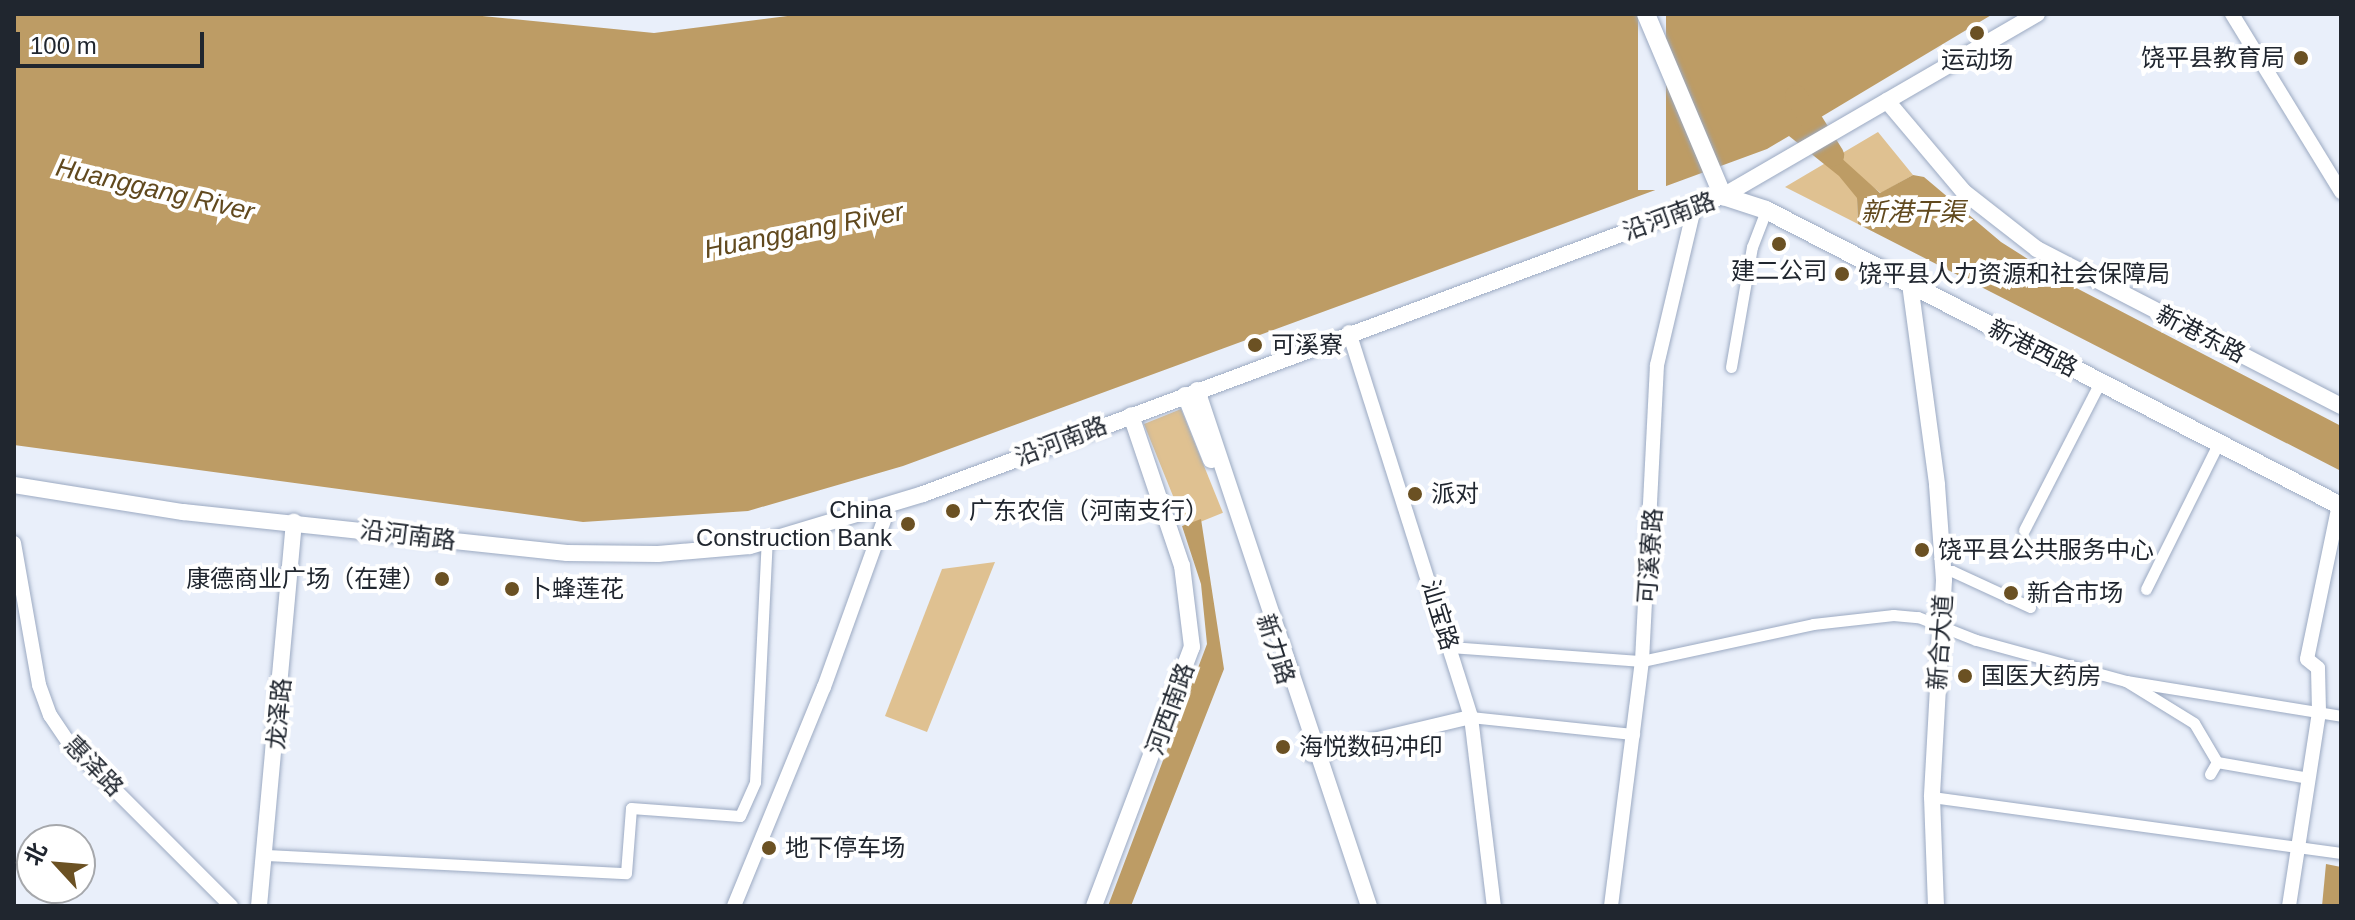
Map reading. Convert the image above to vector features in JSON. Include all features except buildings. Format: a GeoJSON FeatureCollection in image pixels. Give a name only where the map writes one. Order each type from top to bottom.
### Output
{"type":"FeatureCollection","features":[{"type":"Feature","properties":{"kind":"main road"},"geometry":{"type":"LineString","coordinates":[[1646,14],[1723,196]]}},
{"type":"Feature","properties":{"kind":"main road"},"geometry":{"type":"LineString","coordinates":[[1658,14],[1725,169],[1723,196]]}},
{"type":"Feature","properties":{"kind":"main road","name":"沿河南路"},"geometry":{"type":"LineString","coordinates":[[14,485],[183,512],[567,553],[658,554],[767,540],[889,506],[1349,332],[1723,196],[2037,14]]}},
{"type":"Feature","properties":{"kind":"main road","name":"新港东路"},"geometry":{"type":"LineString","coordinates":[[1887,101],[1943,171],[2027,242],[2339,399]]}},
{"type":"Feature","properties":{"kind":"main road","name":"新港西路"},"geometry":{"type":"LineString","coordinates":[[1723,196],[1766,210],[2340,505]]}},
{"type":"Feature","properties":{"kind":"main road","name":"新合大道"},"geometry":{"type":"LineString","coordinates":[[1910,284],[1937,485],[1943,572],[1932,797],[1936,906]]}},
{"type":"Feature","properties":{"kind":"main road","name":"新力路"},"geometry":{"type":"LineString","coordinates":[[1191,392],[1315,754],[1359,906]]}},
{"type":"Feature","properties":{"kind":"main road","name":"河西南路"},"geometry":{"type":"LineString","coordinates":[[1094,906],[1192,647],[1182,566],[1131,415]]}},
{"type":"Feature","properties":{"kind":"main road","name":"龙泽路"},"geometry":{"type":"LineString","coordinates":[[269,906],[299,522]]}},
{"type":"Feature","properties":{"kind":"main road"},"geometry":{"type":"LineString","coordinates":[[1315,754],[1369,906]]}},
{"type":"Feature","properties":{"kind":"main road","name":"龙泽路"},"geometry":{"type":"LineString","coordinates":[[259,906],[271,855]]}},
{"type":"Feature","properties":{"kind":"street"},"geometry":{"type":"LineString","coordinates":[[2232,14],[2341,192]]}},
{"type":"Feature","properties":{"kind":"street","name":"可溪寮路"},"geometry":{"type":"LineString","coordinates":[[1611,906],[1642,661],[1657,365],[1694,208]]}},
{"type":"Feature","properties":{"kind":"street"},"geometry":{"type":"LineString","coordinates":[[1731,367],[1752,247],[1766,210]]}},
{"type":"Feature","properties":{"kind":"street","name":"汕宝路"},"geometry":{"type":"LineString","coordinates":[[1349,332],[1471,717],[1494,906]]}},
{"type":"Feature","properties":{"kind":"street"},"geometry":{"type":"LineString","coordinates":[[2024,530],[2100,382]]}},
{"type":"Feature","properties":{"kind":"street"},"geometry":{"type":"LineString","coordinates":[[2146,589],[2219,442]]}},
{"type":"Feature","properties":{"kind":"street"},"geometry":{"type":"LineString","coordinates":[[2289,906],[2319,712],[2318,668],[2307,659],[2340,505]]}},
{"type":"Feature","properties":{"kind":"street"},"geometry":{"type":"LineString","coordinates":[[734,906],[824,687],[889,506]]}},
{"type":"Feature","properties":{"kind":"street"},"geometry":{"type":"LineString","coordinates":[[271,855],[626,873],[631,808],[740,816],[755,782],[767,540]]}},
{"type":"Feature","properties":{"kind":"street","name":"惠泽路"},"geometry":{"type":"LineString","coordinates":[[14,543],[39,685],[50,715],[70,745],[227,905]]}},
{"type":"Feature","properties":{"kind":"street"},"geometry":{"type":"LineString","coordinates":[[1943,572],[1952,571],[2030,607]]}},
{"type":"Feature","properties":{"kind":"street"},"geometry":{"type":"LineString","coordinates":[[1450,647],[1642,661],[1848,618],[1918,617],[2126,681],[2341,716]]}},
{"type":"Feature","properties":{"kind":"street"},"geometry":{"type":"LineString","coordinates":[[2126,681],[2194,723],[2217,762],[2309,778]]}},
{"type":"Feature","properties":{"kind":"street"},"geometry":{"type":"LineString","coordinates":[[1315,754],[1471,717],[1634,734]]}},
{"type":"Feature","properties":{"kind":"street"},"geometry":{"type":"LineString","coordinates":[[2210,774],[2217,762]]}},
{"type":"Feature","properties":{"kind":"street"},"geometry":{"type":"LineString","coordinates":[[1932,797],[2341,853]]}},
{"type":"Feature","properties":{"kind":"shaded area"},"geometry":{"type":"Polygon","coordinates":[[[1878,132],[1913,175],[1881,193],[1870,185],[1857,198],[1858,224],[1785,187],[1878,132]]]}},
{"type":"Feature","properties":{"kind":"shaded area"},"geometry":{"type":"Polygon","coordinates":[[[1181,409],[1223,513],[1186,528],[1144,424],[1181,409]]]}},
{"type":"Feature","properties":{"kind":"shaded area"},"geometry":{"type":"Polygon","coordinates":[[[995,562],[927,732],[885,716],[942,569],[995,562]]]}},
{"type":"Feature","properties":{"kind":"water","name":"Huanggang River"},"geometry":{"type":"Polygon","coordinates":[[[14,14],[462,14],[654,33],[803,14],[1993,14],[1806,126],[1880,193],[1913,175],[1924,177],[2001,242],[2061,280],[2341,426],[2341,471],[1858,224],[1857,198],[1839,176],[1789,136],[1767,149],[903,466],[748,511],[583,522],[14,445],[14,14]]]}},
{"type":"Feature","properties":{"kind":"water"},"geometry":{"type":"Polygon","coordinates":[[[1201,519],[1224,669],[1131,906],[1108,906],[1207,644],[1201,584],[1182,526],[1201,519]]]}},
{"type":"Feature","properties":{"kind":"water"},"geometry":{"type":"Polygon","coordinates":[[[2326,864],[2341,867],[2341,906],[2322,906],[2326,864]]]}},
{"type":"Feature","properties":{"kind":"pier"},"geometry":{"type":"Polygon","coordinates":[[[1638,14],[1666,14],[1666,190],[1638,190],[1638,14]]]}},
{"type":"Feature","properties":{"kind":"waterway","name":"新港干渠"},"geometry":{"type":"LineString","coordinates":[[1796,96],[1833,155]]}},
{"type":"Feature","properties":{"kind":"place","name":"运动场"},"geometry":{"type":"Point","coordinates":[1977,33]}},
{"type":"Feature","properties":{"kind":"place","name":"饶平县教育局"},"geometry":{"type":"Point","coordinates":[2301,58]}},
{"type":"Feature","properties":{"kind":"place","name":"建二公司"},"geometry":{"type":"Point","coordinates":[1779,244]}},
{"type":"Feature","properties":{"kind":"place","name":"饶平县人力资源和社会保障局"},"geometry":{"type":"Point","coordinates":[1842,274]}},
{"type":"Feature","properties":{"kind":"place","name":"可溪寮"},"geometry":{"type":"Point","coordinates":[1255,345]}},
{"type":"Feature","properties":{"kind":"place","name":"派对"},"geometry":{"type":"Point","coordinates":[1415,494]}},
{"type":"Feature","properties":{"kind":"place","name":"广东农信（河南支行）"},"geometry":{"type":"Point","coordinates":[953,511]}},
{"type":"Feature","properties":{"kind":"place","name":"China Construction Bank"},"geometry":{"type":"Point","coordinates":[908,524]}},
{"type":"Feature","properties":{"kind":"place","name":"饶平县公共服务中心"},"geometry":{"type":"Point","coordinates":[1922,550]}},
{"type":"Feature","properties":{"kind":"place","name":"康德商业广场（在建）"},"geometry":{"type":"Point","coordinates":[442,579]}},
{"type":"Feature","properties":{"kind":"place","name":"卜蜂莲花"},"geometry":{"type":"Point","coordinates":[512,589]}},
{"type":"Feature","properties":{"kind":"place","name":"新合市场"},"geometry":{"type":"Point","coordinates":[2011,593]}},
{"type":"Feature","properties":{"kind":"place","name":"国医大药房"},"geometry":{"type":"Point","coordinates":[1965,676]}},
{"type":"Feature","properties":{"kind":"place","name":"海悦数码冲印"},"geometry":{"type":"Point","coordinates":[1283,747]}},
{"type":"Feature","properties":{"kind":"place","name":"地下停车场"},"geometry":{"type":"Point","coordinates":[769,848]}}]}
